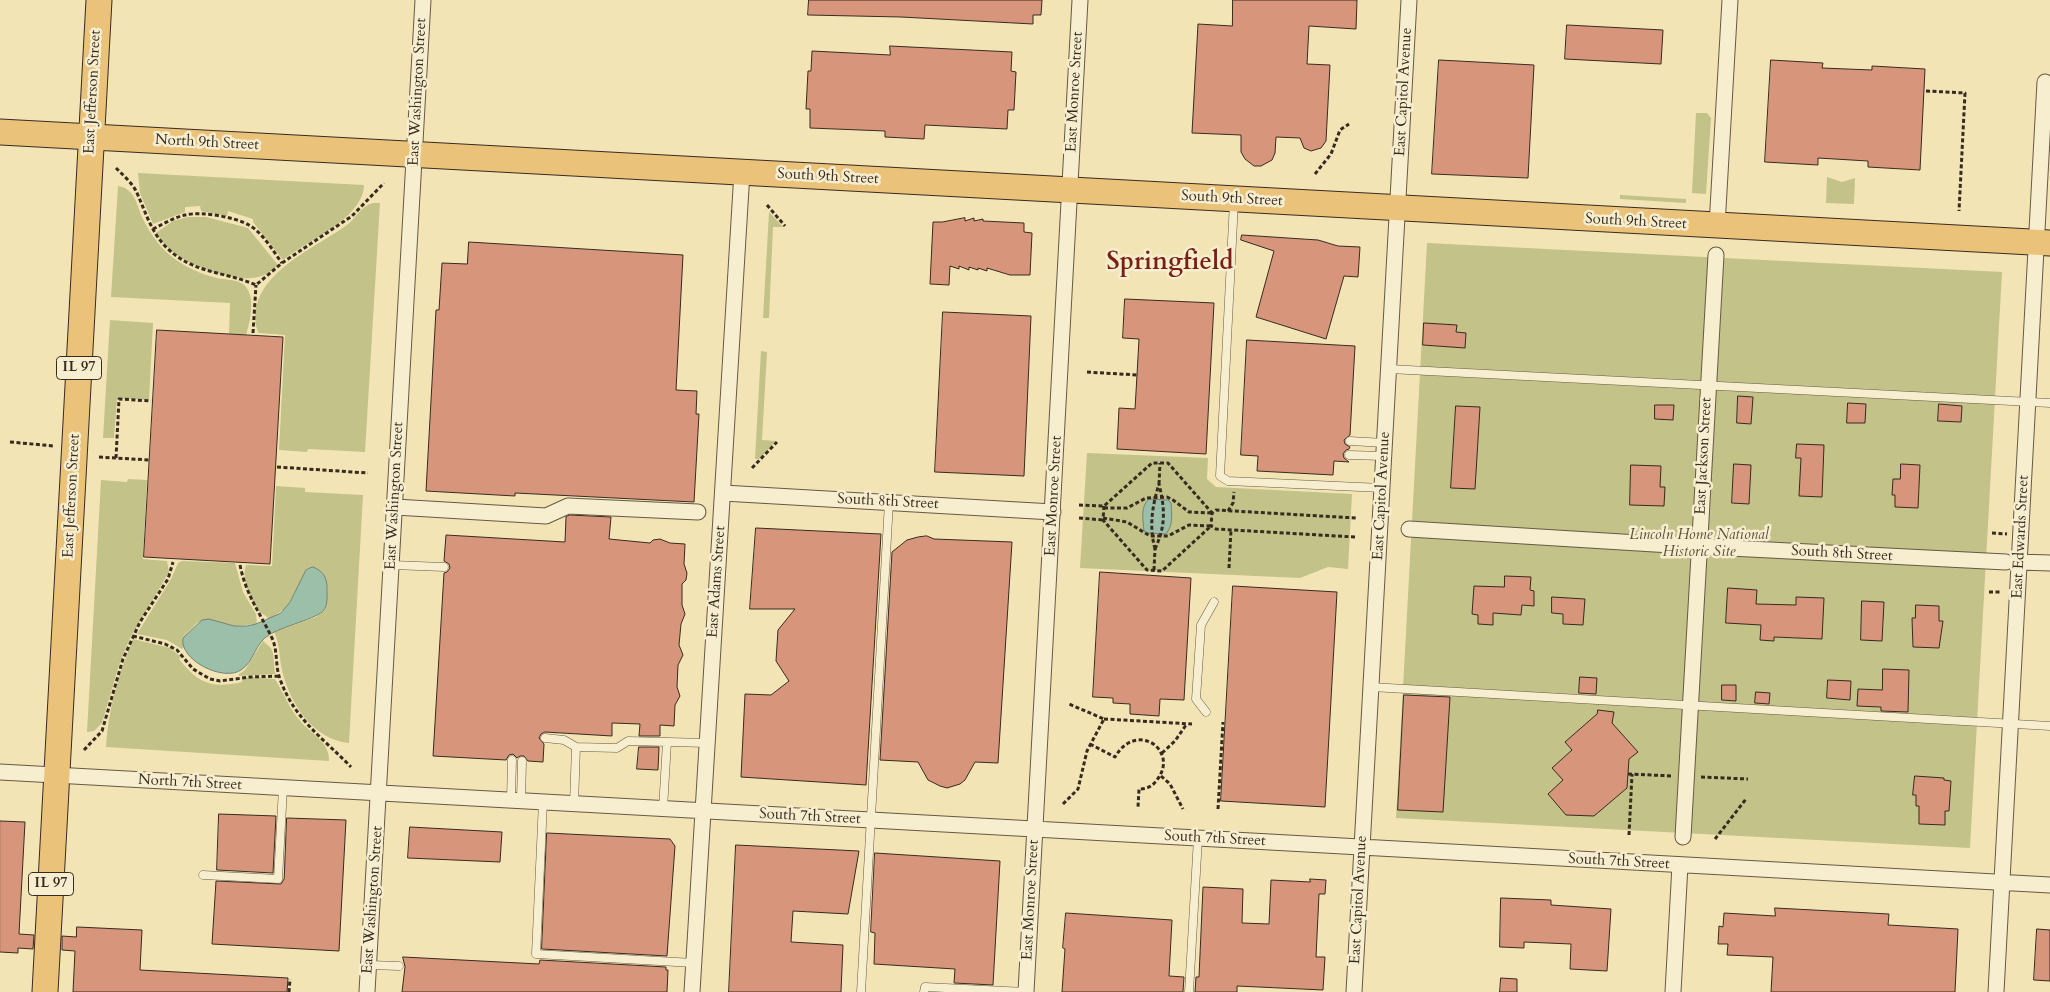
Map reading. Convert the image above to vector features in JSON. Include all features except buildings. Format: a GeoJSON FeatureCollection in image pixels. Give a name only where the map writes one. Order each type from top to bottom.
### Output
{"type":"FeatureCollection","features":[{"type":"Feature","properties":{"kind":"main road","name":"East Jefferson Street"},"geometry":{"type":"LineString","coordinates":[[45,992],[90,137],[99,0]]}},
{"type":"Feature","properties":{"kind":"main road","name":"North 9th Street"},"geometry":{"type":"LineString","coordinates":[[0,132],[414,154]]}},
{"type":"Feature","properties":{"kind":"main road","name":"South 9th Street"},"geometry":{"type":"LineString","coordinates":[[414,154],[2043,243]]}},
{"type":"Feature","properties":{"kind":"street","name":"East Washington Street"},"geometry":{"type":"LineString","coordinates":[[367,992],[380,793],[423,0]]}},
{"type":"Feature","properties":{"kind":"street","name":"East Monroe Street"},"geometry":{"type":"LineString","coordinates":[[1026,992],[1080,0]]}},
{"type":"Feature","properties":{"kind":"street","name":"East Capitol Avenue"},"geometry":{"type":"LineString","coordinates":[[1354,992],[1409,0]]}},
{"type":"Feature","properties":{"kind":"street"},"geometry":{"type":"LineString","coordinates":[[1717,226],[1730,0]]}},
{"type":"Feature","properties":{"kind":"street","name":"East Edwards Street"},"geometry":{"type":"LineString","coordinates":[[1996,992],[2010,724],[2013,562],[2043,243],[2048,82]]}},
{"type":"Feature","properties":{"kind":"street","name":"East Adams Street"},"geometry":{"type":"LineString","coordinates":[[692,992],[742,172]]}},
{"type":"Feature","properties":{"kind":"street","name":"East Jackson Street"},"geometry":{"type":"LineString","coordinates":[[1683,837],[1716,255]]}},
{"type":"Feature","properties":{"kind":"street","name":"South 8th Street"},"geometry":{"type":"LineString","coordinates":[[723,493],[1053,512]]}},
{"type":"Feature","properties":{"kind":"street"},"geometry":{"type":"LineString","coordinates":[[395,507],[546,516],[568,506],[698,512]]}},
{"type":"Feature","properties":{"kind":"street","name":"South 8th Street"},"geometry":{"type":"LineString","coordinates":[[1409,529],[2050,564]]}},
{"type":"Feature","properties":{"kind":"street","name":"North 7th Street"},"geometry":{"type":"LineString","coordinates":[[0,772],[380,793]]}},
{"type":"Feature","properties":{"kind":"street","name":"South 7th Street"},"geometry":{"type":"LineString","coordinates":[[380,793],[2050,885]]}},
{"type":"Feature","properties":{"kind":"street"},"geometry":{"type":"LineString","coordinates":[[1673,992],[1680,865]]}},
{"type":"Feature","properties":{"kind":"lane"},"geometry":{"type":"LineString","coordinates":[[1234,200],[1220,476],[1228,481],[1382,488]]}},
{"type":"Feature","properties":{"kind":"lane"},"geometry":{"type":"LineString","coordinates":[[1389,369],[2050,403]]}},
{"type":"Feature","properties":{"kind":"lane"},"geometry":{"type":"LineString","coordinates":[[1350,441],[1384,450]]}},
{"type":"Feature","properties":{"kind":"lane"},"geometry":{"type":"LineString","coordinates":[[1349,455],[1384,450]]}},
{"type":"Feature","properties":{"kind":"lane"},"geometry":{"type":"LineString","coordinates":[[861,992],[889,502]]}},
{"type":"Feature","properties":{"kind":"lane"},"geometry":{"type":"LineString","coordinates":[[392,564],[444,566]]}},
{"type":"Feature","properties":{"kind":"lane"},"geometry":{"type":"LineString","coordinates":[[1206,712],[1196,699],[1201,625],[1214,602]]}},
{"type":"Feature","properties":{"kind":"lane"},"geometry":{"type":"LineString","coordinates":[[1371,687],[2050,726]]}},
{"type":"Feature","properties":{"kind":"lane"},"geometry":{"type":"LineString","coordinates":[[545,738],[564,740],[576,747],[617,748],[628,741],[708,743]]}},
{"type":"Feature","properties":{"kind":"lane"},"geometry":{"type":"LineString","coordinates":[[663,809],[666,742]]}},
{"type":"Feature","properties":{"kind":"lane"},"geometry":{"type":"LineString","coordinates":[[574,804],[576,747]]}},
{"type":"Feature","properties":{"kind":"lane"},"geometry":{"type":"LineString","coordinates":[[512,760],[516,800]]}},
{"type":"Feature","properties":{"kind":"lane"},"geometry":{"type":"LineString","coordinates":[[516,800],[522,761]]}},
{"type":"Feature","properties":{"kind":"lane"},"geometry":{"type":"LineString","coordinates":[[203,875],[278,879],[283,788]]}},
{"type":"Feature","properties":{"kind":"lane"},"geometry":{"type":"LineString","coordinates":[[544,802],[536,954],[694,963]]}},
{"type":"Feature","properties":{"kind":"lane"},"geometry":{"type":"LineString","coordinates":[[1189,992],[1198,838]]}},
{"type":"Feature","properties":{"kind":"lane"},"geometry":{"type":"LineString","coordinates":[[369,964],[399,966]]}},
{"type":"Feature","properties":{"kind":"lane"},"geometry":{"type":"LineString","coordinates":[[924,992],[925,987],[1026,992]]}},
{"type":"Feature","properties":{"kind":"path"},"geometry":{"type":"LineString","coordinates":[[1926,91],[1965,93],[1959,211]]}},
{"type":"Feature","properties":{"kind":"path"},"geometry":{"type":"LineString","coordinates":[[1315,174],[1331,154],[1340,130],[1349,124]]}},
{"type":"Feature","properties":{"kind":"path"},"geometry":{"type":"LineString","coordinates":[[116,168],[136,190],[153,229],[164,245],[191,264],[210,272],[243,279],[256,285]]}},
{"type":"Feature","properties":{"kind":"path"},"geometry":{"type":"LineString","coordinates":[[254,332],[256,285],[282,263],[352,216],[384,183]]}},
{"type":"Feature","properties":{"kind":"path"},"geometry":{"type":"LineString","coordinates":[[766,205],[785,226]]}},
{"type":"Feature","properties":{"kind":"path"},"geometry":{"type":"LineString","coordinates":[[153,229],[186,214],[202,213],[228,218],[249,225],[260,235],[282,263]]}},
{"type":"Feature","properties":{"kind":"path"},"geometry":{"type":"LineString","coordinates":[[1087,372],[1137,375]]}},
{"type":"Feature","properties":{"kind":"path"},"geometry":{"type":"LineString","coordinates":[[116,458],[119,399],[151,401]]}},
{"type":"Feature","properties":{"kind":"path"},"geometry":{"type":"LineString","coordinates":[[10,442],[54,446]]}},
{"type":"Feature","properties":{"kind":"path"},"geometry":{"type":"LineString","coordinates":[[752,468],[777,442]]}},
{"type":"Feature","properties":{"kind":"path"},"geometry":{"type":"LineString","coordinates":[[99,457],[149,460]]}},
{"type":"Feature","properties":{"kind":"path"},"geometry":{"type":"LineString","coordinates":[[1212,514],[1168,463],[1152,463],[1104,507],[1103,519],[1147,570],[1162,571],[1211,526],[1212,514],[1216,510],[1356,518]]}},
{"type":"Feature","properties":{"kind":"path"},"geometry":{"type":"LineString","coordinates":[[1156,549],[1152,536],[1151,516],[1159,484],[1160,463]]}},
{"type":"Feature","properties":{"kind":"path"},"geometry":{"type":"LineString","coordinates":[[277,467],[368,473]]}},
{"type":"Feature","properties":{"kind":"path"},"geometry":{"type":"LineString","coordinates":[[1228,511],[1232,503],[1235,481]]}},
{"type":"Feature","properties":{"kind":"path"},"geometry":{"type":"LineString","coordinates":[[1154,570],[1156,549],[1161,537],[1165,516],[1159,484]]}},
{"type":"Feature","properties":{"kind":"path"},"geometry":{"type":"LineString","coordinates":[[1079,505],[1127,508],[1146,498],[1167,497],[1189,512],[1212,514]]}},
{"type":"Feature","properties":{"kind":"path"},"geometry":{"type":"LineString","coordinates":[[1078,518],[1127,522],[1150,536],[1168,536],[1189,525],[1211,526],[1216,529],[1355,537]]}},
{"type":"Feature","properties":{"kind":"path"},"geometry":{"type":"LineString","coordinates":[[1229,568],[1231,530]]}},
{"type":"Feature","properties":{"kind":"path"},"geometry":{"type":"LineString","coordinates":[[1992,533],[2007,534]]}},
{"type":"Feature","properties":{"kind":"path"},"geometry":{"type":"LineString","coordinates":[[84,750],[102,731],[123,659],[140,622],[168,579],[174,562]]}},
{"type":"Feature","properties":{"kind":"path"},"geometry":{"type":"LineString","coordinates":[[240,565],[248,596],[273,640],[279,676],[288,699],[301,718],[352,766]]}},
{"type":"Feature","properties":{"kind":"path"},"geometry":{"type":"LineString","coordinates":[[1989,592],[2005,592]]}},
{"type":"Feature","properties":{"kind":"path"},"geometry":{"type":"LineString","coordinates":[[134,636],[165,644],[176,650],[193,669],[210,679],[220,681],[279,676]]}},
{"type":"Feature","properties":{"kind":"path"},"geometry":{"type":"LineString","coordinates":[[1069,704],[1104,719],[1192,724]]}},
{"type":"Feature","properties":{"kind":"path"},"geometry":{"type":"LineString","coordinates":[[1063,804],[1078,789],[1082,763],[1104,719]]}},
{"type":"Feature","properties":{"kind":"path"},"geometry":{"type":"LineString","coordinates":[[1218,809],[1223,722]]}},
{"type":"Feature","properties":{"kind":"path"},"geometry":{"type":"LineString","coordinates":[[1162,753],[1172,745],[1186,724]]}},
{"type":"Feature","properties":{"kind":"path"},"geometry":{"type":"LineString","coordinates":[[1090,744],[1115,757],[1120,750],[1132,741],[1145,740],[1152,742],[1162,753],[1163,766],[1161,776],[1153,785],[1139,789],[1138,807]]}},
{"type":"Feature","properties":{"kind":"path"},"geometry":{"type":"LineString","coordinates":[[1629,835],[1632,774]]}},
{"type":"Feature","properties":{"kind":"path"},"geometry":{"type":"LineString","coordinates":[[1161,776],[1170,784],[1183,809]]}},
{"type":"Feature","properties":{"kind":"path"},"geometry":{"type":"LineString","coordinates":[[1714,778],[1748,780]]}},
{"type":"Feature","properties":{"kind":"path"},"geometry":{"type":"LineString","coordinates":[[1715,839],[1746,799]]}},
{"type":"Feature","properties":{"kind":"path"},"geometry":{"type":"LineString","coordinates":[[289,992],[290,979]]}},
{"type":"Feature","properties":{"kind":"green space"},"geometry":{"type":"Polygon","coordinates":[[[1696,113],[1707,113],[1711,118],[1706,194],[1692,193],[1696,113]]]}},
{"type":"Feature","properties":{"kind":"green space"},"geometry":{"type":"Polygon","coordinates":[[[138,173],[364,185],[361,197],[345,218],[283,260],[253,222],[253,219],[228,211],[227,216],[201,211],[200,206],[185,207],[185,212],[153,224],[140,193],[138,173]]]}},
{"type":"Feature","properties":{"kind":"green space"},"geometry":{"type":"Polygon","coordinates":[[[1827,177],[1842,182],[1855,178],[1854,204],[1826,203],[1827,177]]]}},
{"type":"Feature","properties":{"kind":"green space"},"geometry":{"type":"Polygon","coordinates":[[[118,186],[131,193],[149,230],[158,243],[177,261],[201,273],[243,284],[250,295],[251,302],[246,335],[229,334],[230,303],[111,297],[118,186]]]}},
{"type":"Feature","properties":{"kind":"green space"},"geometry":{"type":"Polygon","coordinates":[[[1620,195],[1686,199],[1686,203],[1620,199],[1620,195]]]}},
{"type":"Feature","properties":{"kind":"green space"},"geometry":{"type":"Polygon","coordinates":[[[373,203],[380,203],[365,452],[308,449],[307,452],[279,450],[285,335],[258,332],[256,313],[260,296],[270,281],[284,267],[347,225],[362,209],[373,203]]]}},
{"type":"Feature","properties":{"kind":"green space"},"geometry":{"type":"Polygon","coordinates":[[[769,212],[783,227],[773,227],[769,318],[763,318],[769,212]]]}},
{"type":"Feature","properties":{"kind":"green space"},"geometry":{"type":"Polygon","coordinates":[[[188,217],[206,217],[248,228],[278,265],[266,274],[245,278],[218,274],[193,264],[174,253],[156,233],[173,221],[188,217]]]}},
{"type":"Feature","properties":{"kind":"green space","name":"Lincoln Home National Historic Site"},"geometry":{"type":"Polygon","coordinates":[[[1427,243],[2002,272],[1970,848],[1396,818],[1427,243]]]}},
{"type":"Feature","properties":{"kind":"green space"},"geometry":{"type":"Polygon","coordinates":[[[110,320],[153,323],[149,400],[117,398],[114,438],[103,438],[110,320]]]}},
{"type":"Feature","properties":{"kind":"green space"},"geometry":{"type":"Polygon","coordinates":[[[761,351],[767,352],[762,440],[776,441],[759,459],[755,459],[761,351]]]}},
{"type":"Feature","properties":{"kind":"green space"},"geometry":{"type":"Polygon","coordinates":[[[1087,453],[1208,458],[1207,479],[1216,487],[1352,494],[1348,569],[1328,567],[1300,578],[1080,568],[1087,453]]]}},
{"type":"Feature","properties":{"kind":"green space"},"geometry":{"type":"Polygon","coordinates":[[[128,479],[147,480],[143,559],[167,561],[169,572],[130,638],[119,665],[102,723],[94,731],[87,732],[101,480],[127,482],[128,479]]]}},
{"type":"Feature","properties":{"kind":"green space"},"geometry":{"type":"Polygon","coordinates":[[[276,486],[305,488],[305,492],[363,495],[349,743],[324,735],[314,727],[297,706],[285,682],[274,632],[316,617],[325,610],[327,583],[325,577],[316,569],[308,568],[286,608],[269,619],[259,611],[247,589],[246,565],[272,566],[276,486]]]}},
{"type":"Feature","properties":{"kind":"green space"},"geometry":{"type":"Polygon","coordinates":[[[182,561],[235,563],[243,592],[256,614],[257,624],[234,626],[205,619],[197,623],[182,638],[184,647],[182,649],[167,640],[137,634],[171,579],[178,563],[182,561]]]}},
{"type":"Feature","properties":{"kind":"green space"},"geometry":{"type":"Polygon","coordinates":[[[133,639],[170,648],[181,657],[179,659],[192,674],[199,679],[213,684],[222,685],[242,682],[242,679],[250,677],[275,679],[298,718],[324,744],[329,755],[329,761],[106,747],[109,719],[115,692],[133,639]]]}},
{"type":"Feature","properties":{"kind":"green space"},"geometry":{"type":"Polygon","coordinates":[[[263,641],[271,648],[273,653],[275,674],[239,676],[245,670],[263,641]]]}},
{"type":"Feature","properties":{"kind":"shaded area"},"geometry":{"type":"Polygon","coordinates":[[[1149,499],[1168,500],[1171,503],[1171,524],[1166,534],[1144,531],[1143,509],[1149,499]]]}},
{"type":"Feature","properties":{"kind":"shaded area"},"geometry":{"type":"Polygon","coordinates":[[[313,567],[324,575],[326,581],[327,599],[324,610],[315,616],[274,632],[264,638],[249,662],[241,670],[233,673],[214,671],[204,667],[188,654],[183,638],[202,620],[209,619],[234,626],[247,626],[281,613],[290,602],[306,570],[313,567]]]}},
{"type":"Feature","properties":{"kind":"district","name":"Springfield"},"geometry":{"type":"Point","coordinates":[1170,263]}}]}
